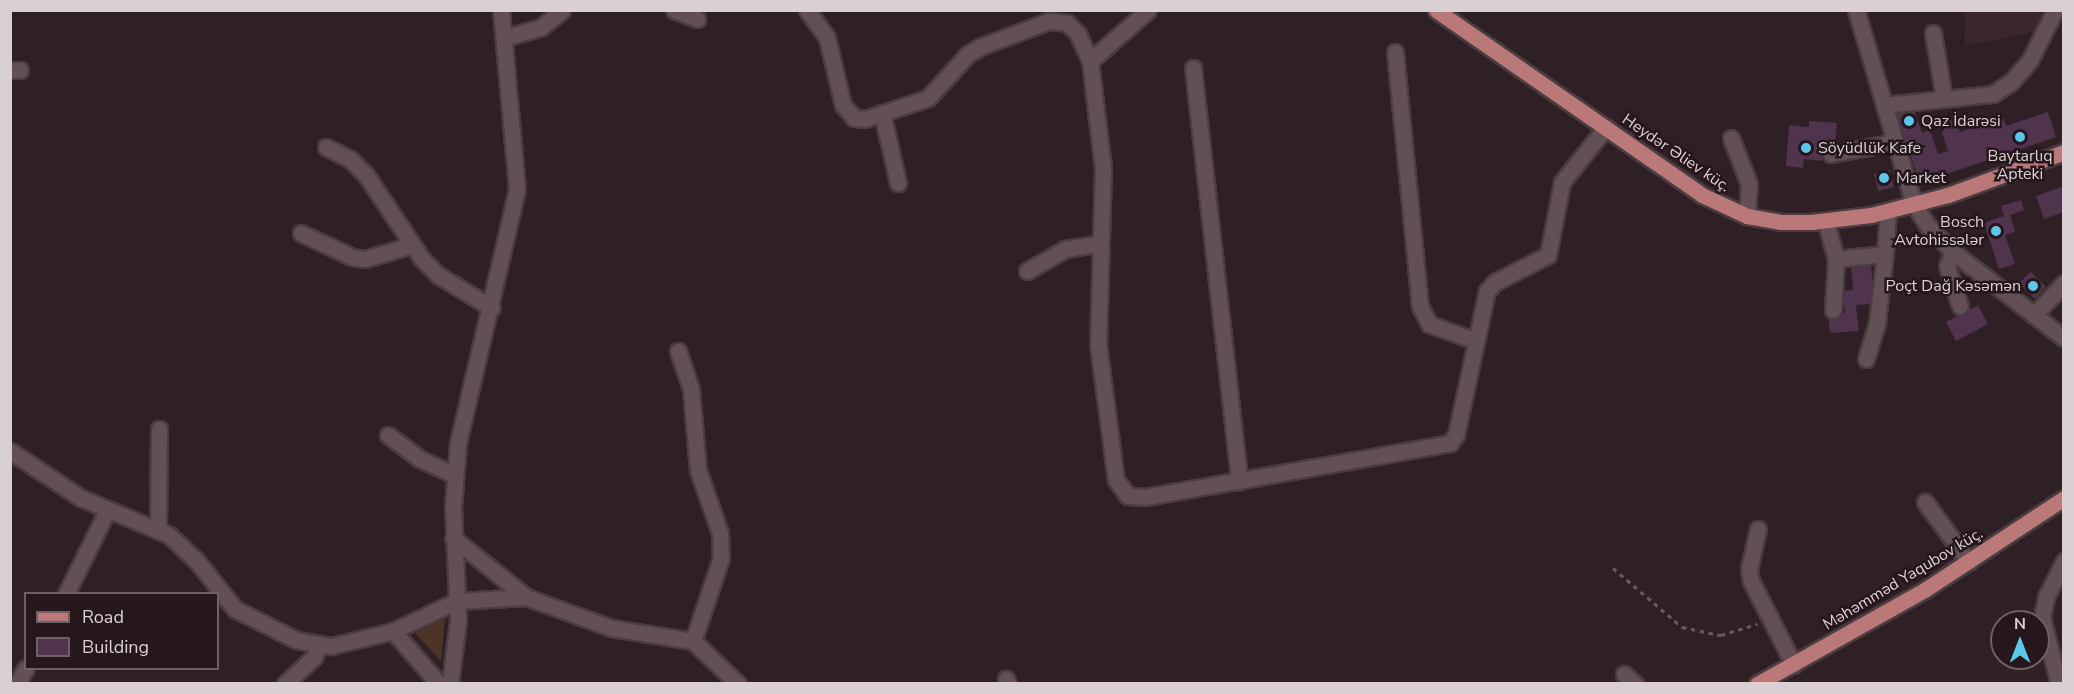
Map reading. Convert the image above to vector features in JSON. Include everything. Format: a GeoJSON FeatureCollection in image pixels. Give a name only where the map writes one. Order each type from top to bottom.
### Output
{"type":"FeatureCollection","features":[{"type":"Feature","properties":{"kind":"main road","name":"Heydər Əliev küç."},"geometry":{"type":"LineString","coordinates":[[1436,10],[1702,195],[1747,216],[1780,222],[1826,222],[1888,211],[2064,152]]}},
{"type":"Feature","properties":{"kind":"main road","name":"Məhəmməd Yaqubov küç."},"geometry":{"type":"LineString","coordinates":[[1758,684],[1969,562],[2064,498]]}},
{"type":"Feature","properties":{"kind":"street"},"geometry":{"type":"LineString","coordinates":[[450,684],[457,601],[453,537],[454,475],[464,416],[492,308],[517,189],[501,10]]}},
{"type":"Feature","properties":{"kind":"street"},"geometry":{"type":"LineString","coordinates":[[504,38],[540,28],[562,10]]}},
{"type":"Feature","properties":{"kind":"street"},"geometry":{"type":"LineString","coordinates":[[674,10],[697,19]]}},
{"type":"Feature","properties":{"kind":"street"},"geometry":{"type":"LineString","coordinates":[[807,10],[827,38],[846,111],[854,118],[882,113],[928,98],[968,54],[982,46],[1049,21],[1067,24],[1078,34],[1090,61],[1103,168],[1098,344],[1120,489],[1128,496],[1145,497],[1450,443],[1456,435],[1487,291],[1495,282],[1548,255],[1562,182],[1606,127]]}},
{"type":"Feature","properties":{"kind":"street"},"geometry":{"type":"LineString","coordinates":[[1090,61],[1148,10]]}},
{"type":"Feature","properties":{"kind":"street"},"geometry":{"type":"LineString","coordinates":[[1856,10],[1914,204],[1953,252],[2064,338]]}},
{"type":"Feature","properties":{"kind":"street"},"geometry":{"type":"LineString","coordinates":[[1884,105],[1993,94],[2011,82],[2030,60],[2055,10]]}},
{"type":"Feature","properties":{"kind":"street"},"geometry":{"type":"LineString","coordinates":[[1933,33],[1944,99]]}},
{"type":"Feature","properties":{"kind":"street"},"geometry":{"type":"LineString","coordinates":[[1395,52],[1420,306],[1429,324],[1476,341]]}},
{"type":"Feature","properties":{"kind":"street"},"geometry":{"type":"LineString","coordinates":[[1193,68],[1239,481]]}},
{"type":"Feature","properties":{"kind":"street"},"geometry":{"type":"LineString","coordinates":[[882,113],[898,183]]}},
{"type":"Feature","properties":{"kind":"street"},"geometry":{"type":"LineString","coordinates":[[1731,138],[1749,184],[1747,216]]}},
{"type":"Feature","properties":{"kind":"street"},"geometry":{"type":"LineString","coordinates":[[1831,154],[1896,142]]}},
{"type":"Feature","properties":{"kind":"street"},"geometry":{"type":"LineString","coordinates":[[326,147],[350,159],[366,175],[412,244],[438,275],[492,308]]}},
{"type":"Feature","properties":{"kind":"street"},"geometry":{"type":"LineString","coordinates":[[1866,359],[1877,322],[1888,211]]}},
{"type":"Feature","properties":{"kind":"street"},"geometry":{"type":"LineString","coordinates":[[1826,222],[1836,259],[1833,310]]}},
{"type":"Feature","properties":{"kind":"street"},"geometry":{"type":"LineString","coordinates":[[302,233],[352,257],[365,259],[412,244]]}},
{"type":"Feature","properties":{"kind":"street"},"geometry":{"type":"LineString","coordinates":[[1027,271],[1065,249],[1101,243]]}},
{"type":"Feature","properties":{"kind":"street"},"geometry":{"type":"LineString","coordinates":[[1953,252],[1947,266],[1960,306]]}},
{"type":"Feature","properties":{"kind":"street"},"geometry":{"type":"LineString","coordinates":[[1836,259],[1885,254]]}},
{"type":"Feature","properties":{"kind":"street"},"geometry":{"type":"LineString","coordinates":[[2034,315],[2064,283]]}},
{"type":"Feature","properties":{"kind":"street"},"geometry":{"type":"LineString","coordinates":[[678,351],[691,388],[698,470],[720,533],[721,558],[693,641]]}},
{"type":"Feature","properties":{"kind":"street"},"geometry":{"type":"LineString","coordinates":[[158,529],[159,429]]}},
{"type":"Feature","properties":{"kind":"street"},"geometry":{"type":"LineString","coordinates":[[388,435],[420,459],[454,475]]}},
{"type":"Feature","properties":{"kind":"street"},"geometry":{"type":"LineString","coordinates":[[10,452],[107,511],[158,529],[196,560],[234,609],[318,646],[393,631],[457,601],[526,597]]}},
{"type":"Feature","properties":{"kind":"street"},"geometry":{"type":"LineString","coordinates":[[1925,502],[1969,562]]}},
{"type":"Feature","properties":{"kind":"street"},"geometry":{"type":"LineString","coordinates":[[67,592],[107,511]]}},
{"type":"Feature","properties":{"kind":"street"},"geometry":{"type":"LineString","coordinates":[[1758,529],[1749,569],[1751,581],[1794,665]]}},
{"type":"Feature","properties":{"kind":"street"},"geometry":{"type":"LineString","coordinates":[[453,537],[526,597],[611,628],[693,641],[738,684]]}},
{"type":"Feature","properties":{"kind":"street"},"geometry":{"type":"LineString","coordinates":[[2059,684],[2042,618],[2046,597],[2064,561]]}},
{"type":"Feature","properties":{"kind":"street"},"geometry":{"type":"LineString","coordinates":[[393,631],[439,684]]}},
{"type":"Feature","properties":{"kind":"street"},"geometry":{"type":"LineString","coordinates":[[285,684],[314,657],[318,646]]}},
{"type":"Feature","properties":{"kind":"street"},"geometry":{"type":"LineString","coordinates":[[17,684],[25,670]]}},
{"type":"Feature","properties":{"kind":"path"},"geometry":{"type":"LineString","coordinates":[[1613,567],[1669,619],[1704,634],[1740,631],[1769,619]]}},
{"type":"Feature","properties":{"kind":"shaded area"},"geometry":{"type":"Polygon","coordinates":[[[1964,10],[2043,11],[2034,32],[1965,46],[1964,10]]]}},
{"type":"Feature","properties":{"kind":"shaded area"},"geometry":{"type":"Polygon","coordinates":[[[445,619],[441,661],[415,633],[445,619]]]}},
{"type":"Feature","properties":{"kind":"building"},"geometry":{"type":"Polygon","coordinates":[[[1913,107],[1922,133],[1930,130],[1938,154],[1948,151],[1939,124],[1955,119],[1960,132],[2003,118],[2006,126],[2048,112],[2056,137],[1920,183],[1896,113],[1913,107]]]}},
{"type":"Feature","properties":{"kind":"building"},"geometry":{"type":"Polygon","coordinates":[[[1809,121],[1837,123],[1835,143],[1824,142],[1822,161],[1804,159],[1803,168],[1786,166],[1789,125],[1809,127],[1809,121]]]}},
{"type":"Feature","properties":{"kind":"building"},"geometry":{"type":"Polygon","coordinates":[[[1890,170],[1894,187],[1878,191],[1874,174],[1890,170]]]}},
{"type":"Feature","properties":{"kind":"building"},"geometry":{"type":"Polygon","coordinates":[[[2064,186],[2064,212],[2044,219],[2036,196],[2064,186]]]}},
{"type":"Feature","properties":{"kind":"building"},"geometry":{"type":"Polygon","coordinates":[[[2021,200],[2024,210],[2010,215],[2015,232],[2005,235],[2015,264],[1999,269],[1984,223],[2004,216],[2001,206],[2021,200]]]}},
{"type":"Feature","properties":{"kind":"building"},"geometry":{"type":"Polygon","coordinates":[[[1871,264],[1874,304],[1856,305],[1859,331],[1830,333],[1828,315],[1845,313],[1843,291],[1853,290],[1851,266],[1871,264]]]}},
{"type":"Feature","properties":{"kind":"building"},"geometry":{"type":"Polygon","coordinates":[[[2031,272],[2046,287],[2035,299],[2019,283],[2031,272]]]}},
{"type":"Feature","properties":{"kind":"building"},"geometry":{"type":"Polygon","coordinates":[[[1978,305],[1988,324],[1956,341],[1946,322],[1978,305]]]}},
{"type":"Feature","properties":{"kind":"place","name":"Qaz İdarəsi"},"geometry":{"type":"Point","coordinates":[1909,121]}},
{"type":"Feature","properties":{"kind":"place","name":"Baytarlıq Apteki"},"geometry":{"type":"Point","coordinates":[2020,137]}},
{"type":"Feature","properties":{"kind":"place","name":"Söyüdlük Kafe"},"geometry":{"type":"Point","coordinates":[1806,148]}},
{"type":"Feature","properties":{"kind":"place","name":"Market"},"geometry":{"type":"Point","coordinates":[1884,178]}},
{"type":"Feature","properties":{"kind":"place","name":"Bosch Avtohissələr"},"geometry":{"type":"Point","coordinates":[1996,231]}},
{"type":"Feature","properties":{"kind":"place","name":"Poçt Dağ Kəsəmən"},"geometry":{"type":"Point","coordinates":[2033,286]}}]}
